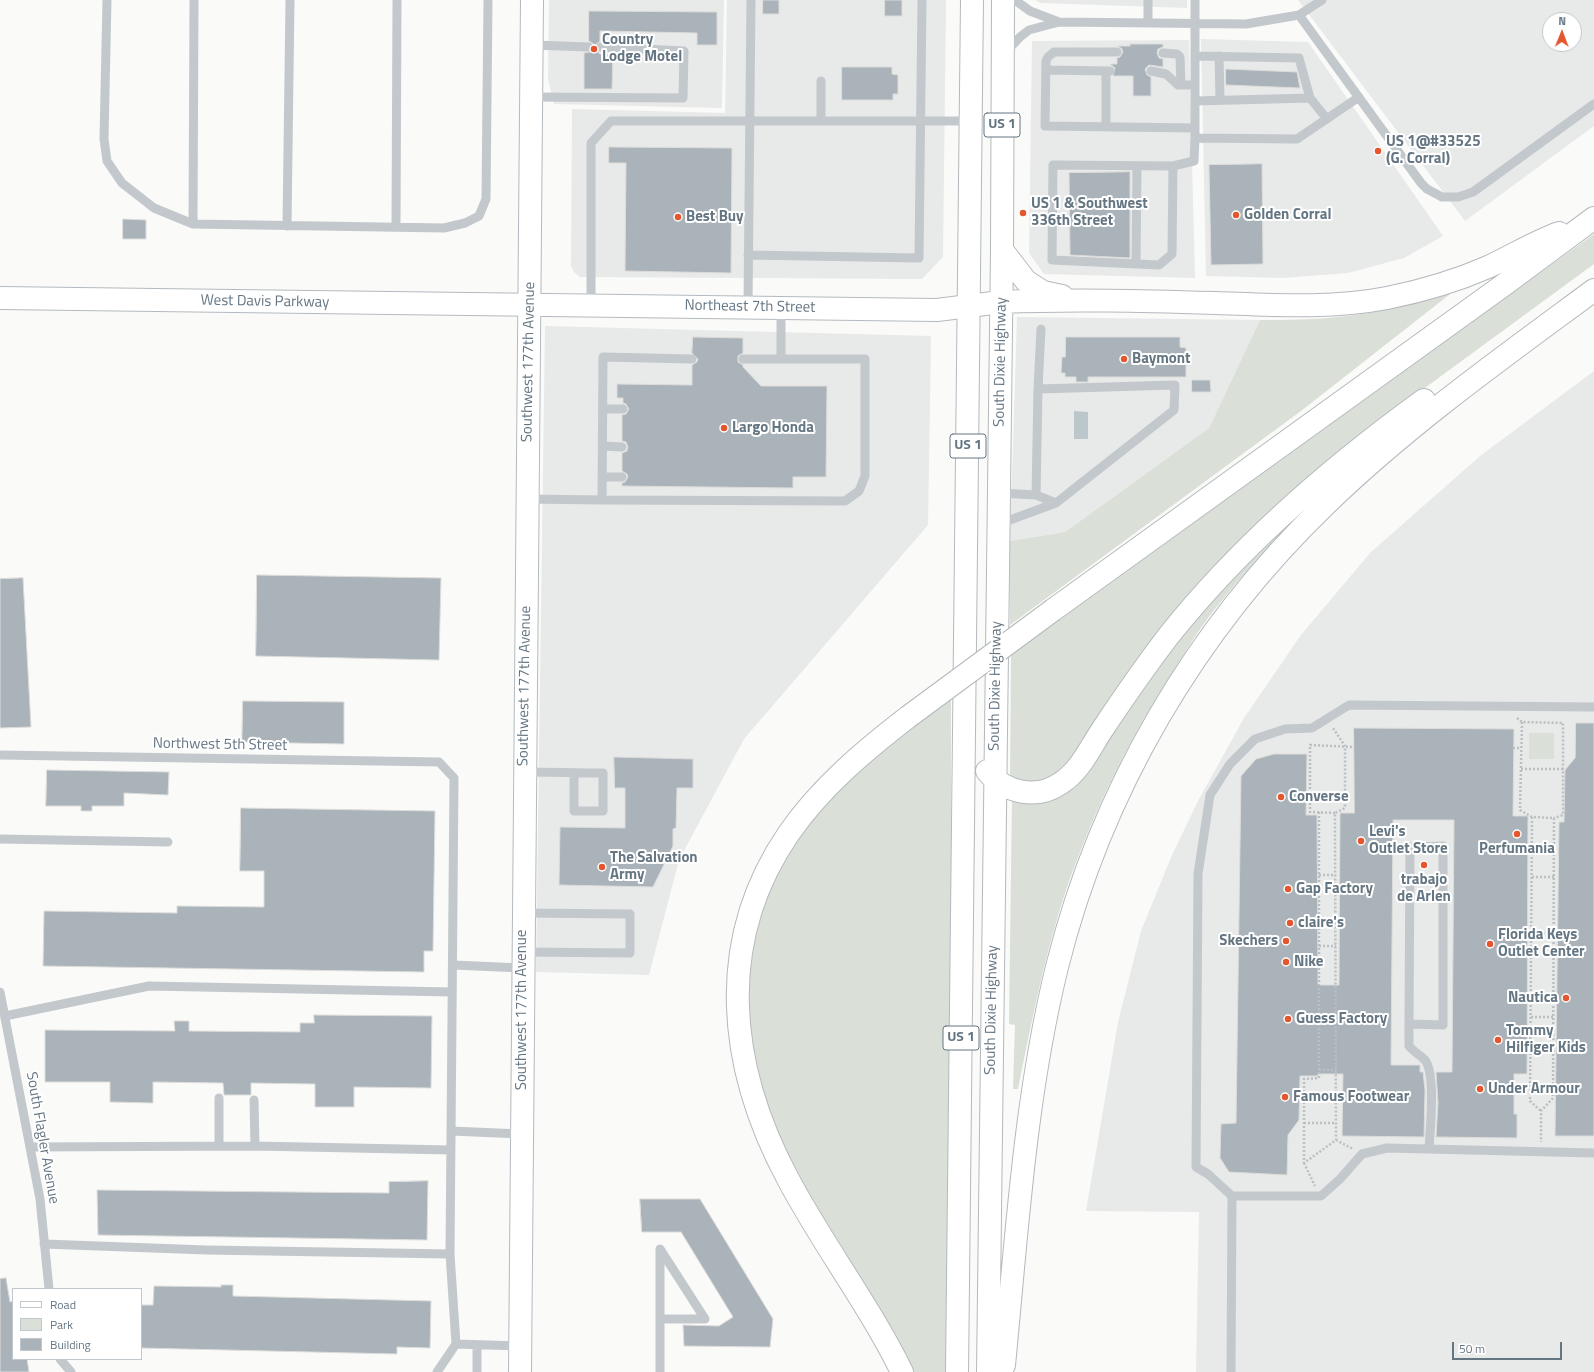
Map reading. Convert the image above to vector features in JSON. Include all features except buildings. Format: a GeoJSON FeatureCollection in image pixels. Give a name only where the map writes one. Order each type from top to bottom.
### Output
{"type":"FeatureCollection","features":[{"type":"Feature","properties":{"kind":"main road","name":"Southwest 177th Avenue"},"geometry":{"type":"LineString","coordinates":[[520,1372],[522,960],[532,0]]}},
{"type":"Feature","properties":{"kind":"main road","name":"South Dixie Highway"},"geometry":{"type":"LineString","coordinates":[[957,1372],[970,305],[972,0]]}},
{"type":"Feature","properties":{"kind":"main road","name":"South Dixie Highway"},"geometry":{"type":"LineString","coordinates":[[988,1372],[1002,250],[1003,0]]}},
{"type":"Feature","properties":{"kind":"main road"},"geometry":{"type":"LineString","coordinates":[[1002,250],[1020,274],[1031,285],[1043,292],[1081,301],[1307,306],[1367,301],[1416,291],[1469,274],[1506,258],[1540,240],[1590,220]]}},
{"type":"Feature","properties":{"kind":"main road"},"geometry":{"type":"LineString","coordinates":[[902,1372],[888,1346],[803,1205],[767,1136],[751,1094],[742,1057],[737,999],[740,957],[749,917],[760,885],[777,851],[802,815],[831,783],[866,750],[908,717],[1053,610],[1506,284],[1590,220]]}},
{"type":"Feature","properties":{"kind":"main road"},"geometry":{"type":"LineString","coordinates":[[1000,1372],[1004,1364],[1028,1125],[1046,1019],[1059,960],[1080,889],[1121,788],[1159,715],[1188,669],[1218,626],[1288,542],[1326,504],[1386,450],[1491,366],[1594,290]]}},
{"type":"Feature","properties":{"kind":"main road","name":"West Davis Parkway"},"geometry":{"type":"LineString","coordinates":[[0,298],[530,304]]}},
{"type":"Feature","properties":{"kind":"main road","name":"Northeast 7th Street"},"geometry":{"type":"LineString","coordinates":[[530,304],[748,306],[781,308],[937,310],[1001,302],[1081,301]]}},
{"type":"Feature","properties":{"kind":"main road"},"geometry":{"type":"LineString","coordinates":[[965,704],[976,753],[981,764],[995,780],[1013,790],[1033,793],[1052,789],[1068,778],[1082,762],[1141,673],[1170,635],[1223,572],[1281,514],[1340,464],[1448,383],[1491,366]]}},
{"type":"Feature","properties":{"kind":"lane"},"geometry":{"type":"LineString","coordinates":[[107,0],[104,139],[107,161],[122,183],[154,208],[194,224],[444,228],[465,223],[479,216],[486,199],[488,0]]}},
{"type":"Feature","properties":{"kind":"lane"},"geometry":{"type":"LineString","coordinates":[[194,0],[194,224]]}},
{"type":"Feature","properties":{"kind":"lane"},"geometry":{"type":"LineString","coordinates":[[287,226],[290,0]]}},
{"type":"Feature","properties":{"kind":"lane"},"geometry":{"type":"LineString","coordinates":[[396,227],[398,0]]}},
{"type":"Feature","properties":{"kind":"lane"},"geometry":{"type":"LineString","coordinates":[[748,306],[751,0]]}},
{"type":"Feature","properties":{"kind":"lane"},"geometry":{"type":"LineString","coordinates":[[748,255],[919,258],[922,0]]}},
{"type":"Feature","properties":{"kind":"lane"},"geometry":{"type":"LineString","coordinates":[[1015,0],[1030,11],[1059,22]]}},
{"type":"Feature","properties":{"kind":"lane"},"geometry":{"type":"LineString","coordinates":[[1148,0],[1148,23]]}},
{"type":"Feature","properties":{"kind":"lane"},"geometry":{"type":"LineString","coordinates":[[1173,166],[1172,254],[1159,265],[1052,260],[1053,165],[1173,166],[1194,161],[1195,0]]}},
{"type":"Feature","properties":{"kind":"lane"},"geometry":{"type":"LineString","coordinates":[[1002,57],[1011,46],[1030,30],[1059,22],[1246,24],[1299,14],[1322,0]]}},
{"type":"Feature","properties":{"kind":"lane"},"geometry":{"type":"LineString","coordinates":[[1299,14],[1421,183],[1434,193],[1450,198],[1470,193],[1482,187],[1594,104]]}},
{"type":"Feature","properties":{"kind":"lane"},"geometry":{"type":"LineString","coordinates":[[532,45],[589,47]]}},
{"type":"Feature","properties":{"kind":"lane"},"geometry":{"type":"LineString","coordinates":[[531,97],[683,98],[684,51],[600,47]]}},
{"type":"Feature","properties":{"kind":"lane"},"geometry":{"type":"LineString","coordinates":[[1117,52],[1054,52],[1048,58],[1046,70],[1045,126],[1195,128]]}},
{"type":"Feature","properties":{"kind":"lane"},"geometry":{"type":"LineString","coordinates":[[1163,53],[1177,54],[1180,57],[1181,85]]}},
{"type":"Feature","properties":{"kind":"lane"},"geometry":{"type":"LineString","coordinates":[[1195,56],[1299,58],[1310,98],[1327,119]]}},
{"type":"Feature","properties":{"kind":"lane"},"geometry":{"type":"LineString","coordinates":[[1219,56],[1220,100]]}},
{"type":"Feature","properties":{"kind":"lane"},"geometry":{"type":"LineString","coordinates":[[1046,70],[1108,71],[1106,126]]}},
{"type":"Feature","properties":{"kind":"lane"},"geometry":{"type":"LineString","coordinates":[[1151,71],[1166,74],[1175,83],[1181,85],[1195,85]]}},
{"type":"Feature","properties":{"kind":"lane"},"geometry":{"type":"LineString","coordinates":[[821,81],[821,121]]}},
{"type":"Feature","properties":{"kind":"lane"},"geometry":{"type":"LineString","coordinates":[[1195,138],[1297,139],[1359,97]]}},
{"type":"Feature","properties":{"kind":"lane"},"geometry":{"type":"LineString","coordinates":[[1195,101],[1310,98]]}},
{"type":"Feature","properties":{"kind":"lane"},"geometry":{"type":"LineString","coordinates":[[591,305],[591,143],[611,121],[971,121]]}},
{"type":"Feature","properties":{"kind":"lane"},"geometry":{"type":"LineString","coordinates":[[1136,166],[1136,264]]}},
{"type":"Feature","properties":{"kind":"lane"},"geometry":{"type":"LineString","coordinates":[[781,308],[781,358]]}},
{"type":"Feature","properties":{"kind":"lane"},"geometry":{"type":"LineString","coordinates":[[1036,495],[1041,329]]}},
{"type":"Feature","properties":{"kind":"lane"},"geometry":{"type":"LineString","coordinates":[[602,500],[603,357],[692,359]]}},
{"type":"Feature","properties":{"kind":"lane"},"geometry":{"type":"LineString","coordinates":[[527,499],[845,502],[859,491],[865,476],[865,359],[743,359]]}},
{"type":"Feature","properties":{"kind":"lane"},"geometry":{"type":"LineString","coordinates":[[999,524],[1056,503],[1174,410],[1175,385],[1038,389]]}},
{"type":"Feature","properties":{"kind":"lane"},"geometry":{"type":"LineString","coordinates":[[603,409],[622,409]]}},
{"type":"Feature","properties":{"kind":"lane"},"geometry":{"type":"LineString","coordinates":[[603,446],[622,447]]}},
{"type":"Feature","properties":{"kind":"lane"},"geometry":{"type":"LineString","coordinates":[[603,477],[622,477]]}},
{"type":"Feature","properties":{"kind":"lane"},"geometry":{"type":"LineString","coordinates":[[999,493],[1036,495],[1056,503]]}},
{"type":"Feature","properties":{"kind":"lane"},"geometry":{"type":"LineString","coordinates":[[1594,707],[1349,705],[1312,728],[1285,729],[1255,739],[1230,764],[1210,796],[1198,874],[1196,1167],[1208,1174],[1232,1196],[1321,1196],[1340,1179],[1362,1154],[1387,1148],[1594,1153]]}},
{"type":"Feature","properties":{"kind":"lane","name":"Northwest 5th Street"},"geometry":{"type":"LineString","coordinates":[[0,755],[439,762],[454,778],[453,966]]}},
{"type":"Feature","properties":{"kind":"lane"},"geometry":{"type":"LineString","coordinates":[[524,772],[603,773],[602,811],[574,811],[574,773]]}},
{"type":"Feature","properties":{"kind":"lane"},"geometry":{"type":"LineString","coordinates":[[0,839],[168,842]]}},
{"type":"Feature","properties":{"kind":"lane"},"geometry":{"type":"LineString","coordinates":[[1409,1024],[1443,1025],[1443,846],[1410,847],[1409,1024],[1409,1046],[1425,1060],[1430,1071],[1432,1086],[1430,1149]]}},
{"type":"Feature","properties":{"kind":"lane"},"geometry":{"type":"LineString","coordinates":[[437,1372],[456,1344],[450,1254],[453,966],[630,953],[630,914],[523,913]]}},
{"type":"Feature","properties":{"kind":"lane"},"geometry":{"type":"LineString","coordinates":[[5,1016],[149,986],[452,992]]}},
{"type":"Feature","properties":{"kind":"lane","name":"South Flagler Avenue"},"geometry":{"type":"LineString","coordinates":[[0,992],[40,1198],[49,1288]]}},
{"type":"Feature","properties":{"kind":"lane"},"geometry":{"type":"LineString","coordinates":[[219,1146],[220,1098]]}},
{"type":"Feature","properties":{"kind":"lane"},"geometry":{"type":"LineString","coordinates":[[254,1100],[255,1146]]}},
{"type":"Feature","properties":{"kind":"lane"},"geometry":{"type":"LineString","coordinates":[[451,1131],[521,1134]]}},
{"type":"Feature","properties":{"kind":"lane"},"geometry":{"type":"LineString","coordinates":[[31,1147],[255,1146],[451,1150]]}},
{"type":"Feature","properties":{"kind":"lane"},"geometry":{"type":"LineString","coordinates":[[1231,1372],[1232,1196]]}},
{"type":"Feature","properties":{"kind":"lane"},"geometry":{"type":"LineString","coordinates":[[44,1244],[206,1250],[450,1254]]}},
{"type":"Feature","properties":{"kind":"lane"},"geometry":{"type":"LineString","coordinates":[[660,1319],[705,1320],[660,1249],[660,1257],[660,1319],[660,1372]]}},
{"type":"Feature","properties":{"kind":"lane"},"geometry":{"type":"LineString","coordinates":[[456,1344],[520,1346]]}},
{"type":"Feature","properties":{"kind":"lane"},"geometry":{"type":"LineString","coordinates":[[477,1345],[477,1372]]}},
{"type":"Feature","properties":{"kind":"lane"},"geometry":{"type":"LineString","coordinates":[[61,1360],[71,1372]]}},
{"type":"Feature","properties":{"kind":"path"},"geometry":{"type":"LineString","coordinates":[[1326,718],[1344,746],[1345,808],[1334,813],[1310,812],[1310,745],[1344,746],[1354,747]]}},
{"type":"Feature","properties":{"kind":"path"},"geometry":{"type":"LineString","coordinates":[[1522,722],[1563,723],[1563,815],[1554,818],[1532,817],[1520,810],[1521,748],[1522,722]]}},
{"type":"Feature","properties":{"kind":"path"},"geometry":{"type":"LineString","coordinates":[[1513,748],[1521,748]]}},
{"type":"Feature","properties":{"kind":"path"},"geometry":{"type":"LineString","coordinates":[[1521,769],[1563,769]]}},
{"type":"Feature","properties":{"kind":"path"},"geometry":{"type":"LineString","coordinates":[[1319,812],[1319,1078],[1304,1079],[1304,1163],[1321,1196]]}},
{"type":"Feature","properties":{"kind":"path"},"geometry":{"type":"LineString","coordinates":[[1334,813],[1336,1140]]}},
{"type":"Feature","properties":{"kind":"path"},"geometry":{"type":"LineString","coordinates":[[1532,817],[1530,1101],[1541,1110]]}},
{"type":"Feature","properties":{"kind":"path"},"geometry":{"type":"LineString","coordinates":[[1541,1152],[1541,1110],[1553,1098],[1554,818]]}},
{"type":"Feature","properties":{"kind":"path"},"geometry":{"type":"LineString","coordinates":[[1319,875],[1335,875]]}},
{"type":"Feature","properties":{"kind":"path"},"geometry":{"type":"LineString","coordinates":[[1532,877],[1554,877]]}},
{"type":"Feature","properties":{"kind":"path"},"geometry":{"type":"LineString","coordinates":[[1531,933],[1553,934]]}},
{"type":"Feature","properties":{"kind":"path"},"geometry":{"type":"LineString","coordinates":[[1319,946],[1336,946]]}},
{"type":"Feature","properties":{"kind":"path"},"geometry":{"type":"LineString","coordinates":[[1319,1015],[1335,1016]]}},
{"type":"Feature","properties":{"kind":"path"},"geometry":{"type":"LineString","coordinates":[[1531,1017],[1553,1017]]}},
{"type":"Feature","properties":{"kind":"path"},"geometry":{"type":"LineString","coordinates":[[1319,1070],[1336,1070]]}},
{"type":"Feature","properties":{"kind":"path"},"geometry":{"type":"LineString","coordinates":[[1304,1123],[1336,1123]]}},
{"type":"Feature","properties":{"kind":"path"},"geometry":{"type":"LineString","coordinates":[[1304,1163],[1336,1140]]}},
{"type":"Feature","properties":{"kind":"path"},"geometry":{"type":"LineString","coordinates":[[1336,1140],[1362,1154]]}},
{"type":"Feature","properties":{"kind":"shaded area"},"geometry":{"type":"Polygon","coordinates":[[[549,0],[724,0],[722,108],[554,104],[548,79],[549,0]]]}},
{"type":"Feature","properties":{"kind":"shaded area"},"geometry":{"type":"Polygon","coordinates":[[[727,0],[946,0],[943,257],[922,279],[580,277],[574,272],[571,266],[572,109],[725,113],[727,0]]]}},
{"type":"Feature","properties":{"kind":"shaded area"},"geometry":{"type":"Polygon","coordinates":[[[1035,0],[1187,0],[1187,8],[1041,3],[1035,0]]]}},
{"type":"Feature","properties":{"kind":"shaded area"},"geometry":{"type":"Polygon","coordinates":[[[1298,0],[1594,0],[1594,126],[1465,221],[1298,0]]]}},
{"type":"Feature","properties":{"kind":"shaded area"},"geometry":{"type":"Polygon","coordinates":[[[1201,39],[1308,42],[1443,236],[1404,258],[1348,273],[1283,278],[1206,276],[1201,39]]]}},
{"type":"Feature","properties":{"kind":"shaded area"},"geometry":{"type":"Polygon","coordinates":[[[1189,40],[1195,278],[1044,274],[1029,253],[1032,41],[1189,40]]]}},
{"type":"Feature","properties":{"kind":"shaded area"},"geometry":{"type":"Polygon","coordinates":[[[1017,317],[1260,320],[1209,428],[1065,532],[1010,541],[1017,317]]]}},
{"type":"Feature","properties":{"kind":"shaded area"},"geometry":{"type":"Polygon","coordinates":[[[545,326],[931,336],[928,525],[744,739],[679,860],[649,975],[536,972],[545,326]]]}},
{"type":"Feature","properties":{"kind":"shaded area"},"geometry":{"type":"Polygon","coordinates":[[[1594,371],[1594,1372],[1196,1372],[1199,1212],[1086,1211],[1118,1022],[1141,931],[1172,855],[1198,801],[1244,718],[1301,635],[1370,553],[1480,456],[1594,371]]]}},
{"type":"Feature","properties":{"kind":"shaded area"},"geometry":{"type":"Polygon","coordinates":[[[1074,411],[1088,412],[1088,439],[1074,439],[1074,411]]]}},
{"type":"Feature","properties":{"kind":"green space"},"geometry":{"type":"Polygon","coordinates":[[[1594,234],[1594,264],[1418,393],[1329,464],[1054,781],[1010,782],[1011,655],[1594,234]]]}},
{"type":"Feature","properties":{"kind":"green space"},"geometry":{"type":"Polygon","coordinates":[[[1454,291],[1301,411],[1010,625],[1010,541],[1065,532],[1209,428],[1260,320],[1337,317],[1368,313],[1454,291]]]}},
{"type":"Feature","properties":{"kind":"green space"},"geometry":{"type":"Polygon","coordinates":[[[1290,516],[1295,519],[1234,586],[1198,632],[1138,729],[1108,787],[1082,847],[1060,909],[1042,976],[1018,1089],[1013,1089],[1015,1025],[1009,1024],[1012,798],[1030,802],[1120,718],[1187,628],[1290,516]]]}},
{"type":"Feature","properties":{"kind":"green space"},"geometry":{"type":"Polygon","coordinates":[[[951,699],[951,909],[946,1372],[908,1372],[812,1207],[756,1086],[745,996],[756,918],[781,863],[807,824],[842,787],[871,760],[951,699]]]}},
{"type":"Feature","properties":{"kind":"green space"},"geometry":{"type":"Polygon","coordinates":[[[1529,733],[1554,733],[1554,759],[1529,759],[1529,733]]]}},
{"type":"Feature","properties":{"kind":"place","name":"Country Lodge Motel"},"geometry":{"type":"Point","coordinates":[594,49]}},
{"type":"Feature","properties":{"kind":"place","name":"US 1@#33525 (G. Corral)"},"geometry":{"type":"Point","coordinates":[1378,151]}},
{"type":"Feature","properties":{"kind":"place","name":"US 1 & Southwest 336th Street"},"geometry":{"type":"Point","coordinates":[1023,213]}},
{"type":"Feature","properties":{"kind":"place","name":"Golden Corral"},"geometry":{"type":"Point","coordinates":[1236,215]}},
{"type":"Feature","properties":{"kind":"place","name":"Best Buy"},"geometry":{"type":"Point","coordinates":[678,217]}},
{"type":"Feature","properties":{"kind":"place","name":"Baymont"},"geometry":{"type":"Point","coordinates":[1124,359]}},
{"type":"Feature","properties":{"kind":"place","name":"Largo Honda"},"geometry":{"type":"Point","coordinates":[724,428]}},
{"type":"Feature","properties":{"kind":"place","name":"Converse"},"geometry":{"type":"Point","coordinates":[1281,797]}},
{"type":"Feature","properties":{"kind":"place","name":"Perfumania"},"geometry":{"type":"Point","coordinates":[1517,834]}},
{"type":"Feature","properties":{"kind":"place","name":"Levi's Outlet Store"},"geometry":{"type":"Point","coordinates":[1361,841]}},
{"type":"Feature","properties":{"kind":"place","name":"trabajo de Arlen"},"geometry":{"type":"Point","coordinates":[1424,865]}},
{"type":"Feature","properties":{"kind":"place","name":"The Salvation Army"},"geometry":{"type":"Point","coordinates":[602,867]}},
{"type":"Feature","properties":{"kind":"place","name":"Gap Factory"},"geometry":{"type":"Point","coordinates":[1288,889]}},
{"type":"Feature","properties":{"kind":"place","name":"claire's"},"geometry":{"type":"Point","coordinates":[1290,923]}},
{"type":"Feature","properties":{"kind":"place","name":"Skechers"},"geometry":{"type":"Point","coordinates":[1286,941]}},
{"type":"Feature","properties":{"kind":"place","name":"Florida Keys Outlet Center"},"geometry":{"type":"Point","coordinates":[1490,944]}},
{"type":"Feature","properties":{"kind":"place","name":"Nike"},"geometry":{"type":"Point","coordinates":[1286,962]}},
{"type":"Feature","properties":{"kind":"place","name":"Nautica"},"geometry":{"type":"Point","coordinates":[1566,998]}},
{"type":"Feature","properties":{"kind":"place","name":"Guess Factory"},"geometry":{"type":"Point","coordinates":[1288,1019]}},
{"type":"Feature","properties":{"kind":"place","name":"Tommy Hilfiger Kids"},"geometry":{"type":"Point","coordinates":[1498,1040]}},
{"type":"Feature","properties":{"kind":"place","name":"Under Armour"},"geometry":{"type":"Point","coordinates":[1480,1089]}},
{"type":"Feature","properties":{"kind":"place","name":"Famous Footwear"},"geometry":{"type":"Point","coordinates":[1285,1097]}}]}
